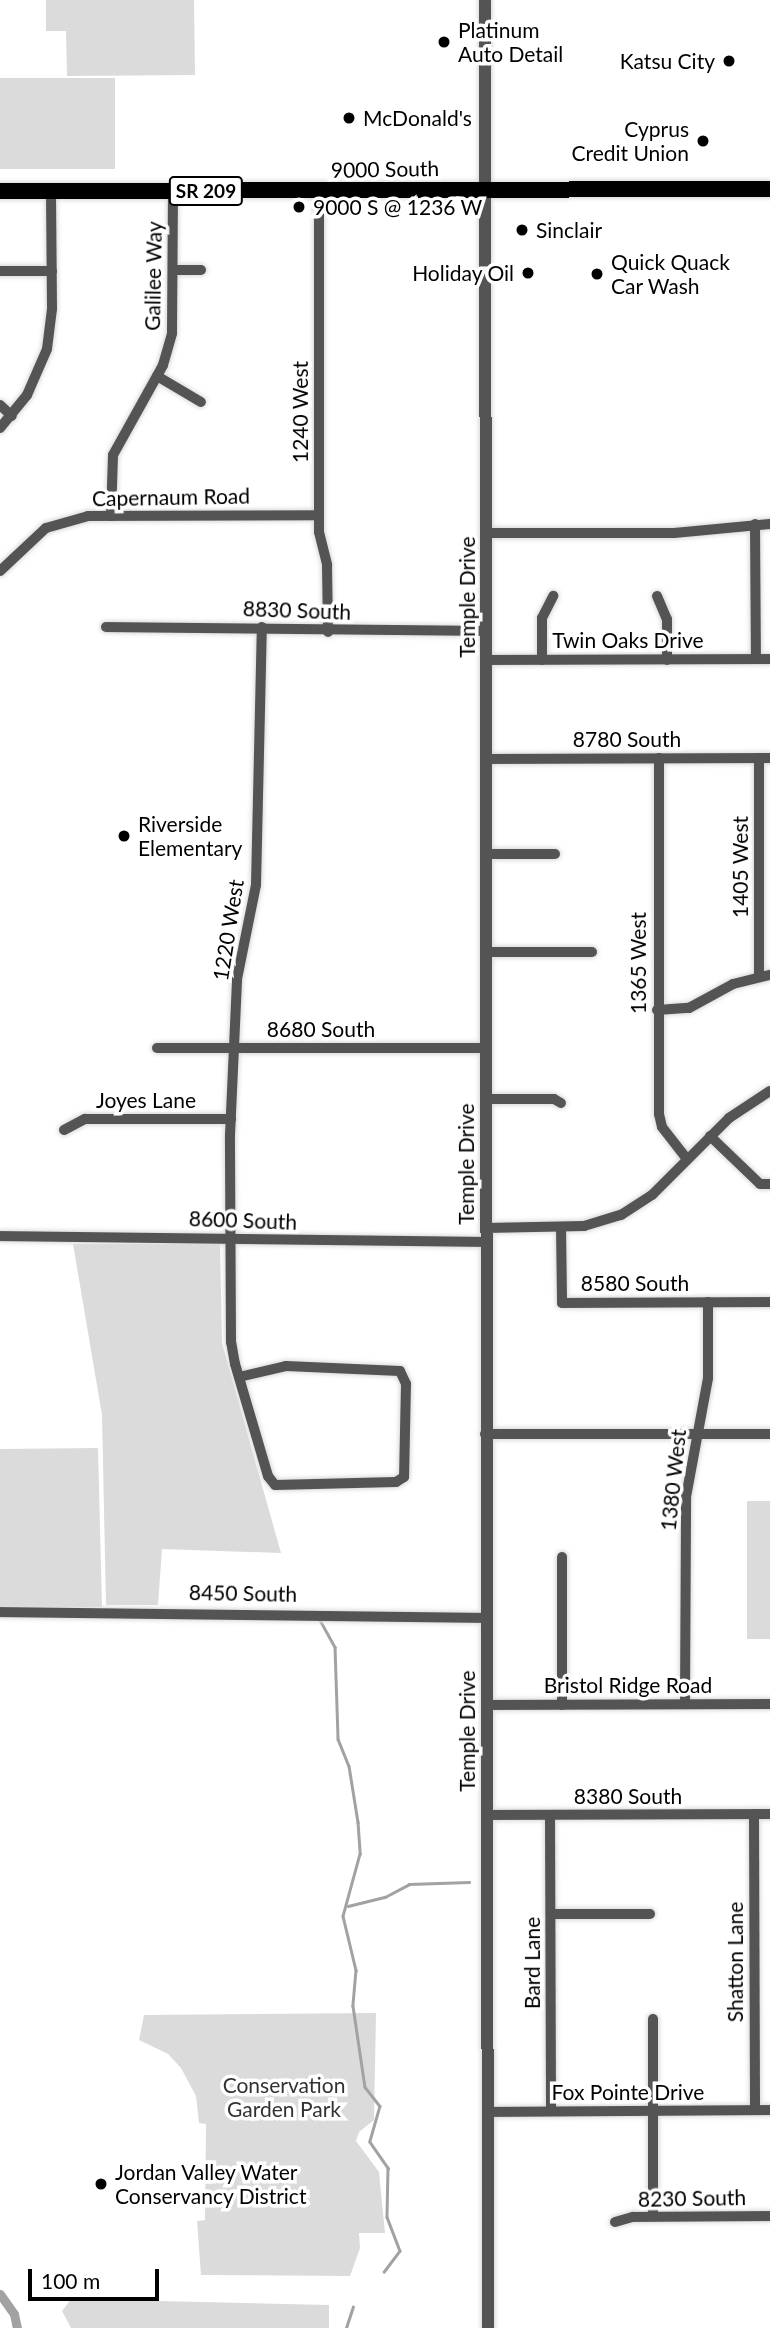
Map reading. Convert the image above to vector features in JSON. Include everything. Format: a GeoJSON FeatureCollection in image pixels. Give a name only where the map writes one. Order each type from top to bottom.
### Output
{"type":"FeatureCollection","features":[{"type":"Feature","properties":{"kind":"main road","name":"9000 South"},"geometry":{"type":"LineString","coordinates":[[0,191],[770,188]]}},
{"type":"Feature","properties":{"kind":"street","name":"Temple Drive"},"geometry":{"type":"LineString","coordinates":[[485,0],[488,2328]]}},
{"type":"Feature","properties":{"kind":"street","name":"Galilee Way"},"geometry":{"type":"LineString","coordinates":[[111,516],[113,456],[157,376],[172,333],[173,191]]}},
{"type":"Feature","properties":{"kind":"street","name":"1240 West"},"geometry":{"type":"LineString","coordinates":[[319,191],[319,515],[327,565],[328,632]]}},
{"type":"Feature","properties":{"kind":"street"},"geometry":{"type":"LineString","coordinates":[[0,428],[27,395],[47,349],[52,271],[51,192]]}},
{"type":"Feature","properties":{"kind":"street"},"geometry":{"type":"LineString","coordinates":[[174,270],[201,270]]}},
{"type":"Feature","properties":{"kind":"street"},"geometry":{"type":"LineString","coordinates":[[0,271],[52,271]]}},
{"type":"Feature","properties":{"kind":"street"},"geometry":{"type":"LineString","coordinates":[[157,376],[201,402]]}},
{"type":"Feature","properties":{"kind":"street"},"geometry":{"type":"LineString","coordinates":[[0,405],[12,416]]}},
{"type":"Feature","properties":{"kind":"street","name":"Capernaum Road"},"geometry":{"type":"LineString","coordinates":[[0,570],[46,527],[65,520],[111,516],[319,515]]}},
{"type":"Feature","properties":{"kind":"street"},"geometry":{"type":"LineString","coordinates":[[755,524],[755,659]]}},
{"type":"Feature","properties":{"kind":"street"},"geometry":{"type":"LineString","coordinates":[[486,533],[674,533],[770,524]]}},
{"type":"Feature","properties":{"kind":"street"},"geometry":{"type":"LineString","coordinates":[[542,660],[542,618],[553,596]]}},
{"type":"Feature","properties":{"kind":"street"},"geometry":{"type":"LineString","coordinates":[[657,596],[667,620],[667,660]]}},
{"type":"Feature","properties":{"kind":"street","name":"8830 South"},"geometry":{"type":"LineString","coordinates":[[106,627],[262,628],[328,632],[486,631]]}},
{"type":"Feature","properties":{"kind":"street","name":"1220 West"},"geometry":{"type":"LineString","coordinates":[[239,1377],[286,1366],[391,1368],[403,1373],[404,1477],[396,1482],[275,1485],[268,1476],[239,1377],[229,1319],[231,1119],[239,958],[256,885],[262,628]]}},
{"type":"Feature","properties":{"kind":"street","name":"Twin Oaks Drive"},"geometry":{"type":"LineString","coordinates":[[485,660],[770,659]]}},
{"type":"Feature","properties":{"kind":"street","name":"1365 West"},"geometry":{"type":"LineString","coordinates":[[659,758],[659,1114],[662,1127],[687,1159]]}},
{"type":"Feature","properties":{"kind":"street","name":"1405 West"},"geometry":{"type":"LineString","coordinates":[[759,758],[765,976]]}},
{"type":"Feature","properties":{"kind":"street","name":"8780 South"},"geometry":{"type":"LineString","coordinates":[[485,759],[770,758]]}},
{"type":"Feature","properties":{"kind":"street"},"geometry":{"type":"LineString","coordinates":[[485,854],[555,854]]}},
{"type":"Feature","properties":{"kind":"street"},"geometry":{"type":"LineString","coordinates":[[485,952],[592,951]]}},
{"type":"Feature","properties":{"kind":"street"},"geometry":{"type":"LineString","coordinates":[[657,1010],[689,1008],[765,976]]}},
{"type":"Feature","properties":{"kind":"street","name":"8680 South"},"geometry":{"type":"LineString","coordinates":[[157,1048],[485,1048]]}},
{"type":"Feature","properties":{"kind":"street"},"geometry":{"type":"LineString","coordinates":[[485,1227],[561,1227],[621,1215],[652,1195],[745,1105],[770,1091]]}},
{"type":"Feature","properties":{"kind":"street"},"geometry":{"type":"LineString","coordinates":[[485,1099],[554,1098],[561,1103]]}},
{"type":"Feature","properties":{"kind":"street","name":"Joyes Lane"},"geometry":{"type":"LineString","coordinates":[[65,1130],[85,1119],[231,1119]]}},
{"type":"Feature","properties":{"kind":"street"},"geometry":{"type":"LineString","coordinates":[[710,1136],[760,1184],[770,1184]]}},
{"type":"Feature","properties":{"kind":"street","name":"8580 South"},"geometry":{"type":"LineString","coordinates":[[561,1227],[562,1303],[770,1302]]}},
{"type":"Feature","properties":{"kind":"street","name":"8600 South"},"geometry":{"type":"LineString","coordinates":[[0,1236],[485,1242]]}},
{"type":"Feature","properties":{"kind":"street","name":"1380 West"},"geometry":{"type":"LineString","coordinates":[[685,1704],[686,1497],[708,1378],[708,1302]]}},
{"type":"Feature","properties":{"kind":"street"},"geometry":{"type":"LineString","coordinates":[[485,1434],[770,1434]]}},
{"type":"Feature","properties":{"kind":"street"},"geometry":{"type":"LineString","coordinates":[[562,1557],[562,1705]]}},
{"type":"Feature","properties":{"kind":"street","name":"8450 South"},"geometry":{"type":"LineString","coordinates":[[0,1612],[486,1618]]}},
{"type":"Feature","properties":{"kind":"street","name":"Bristol Ridge Road"},"geometry":{"type":"LineString","coordinates":[[486,1705],[770,1704]]}},
{"type":"Feature","properties":{"kind":"street","name":"Shatton Lane"},"geometry":{"type":"LineString","coordinates":[[754,1814],[755,2110]]}},
{"type":"Feature","properties":{"kind":"street","name":"8380 South"},"geometry":{"type":"LineString","coordinates":[[486,1815],[770,1814]]}},
{"type":"Feature","properties":{"kind":"street","name":"Bard Lane"},"geometry":{"type":"LineString","coordinates":[[550,1815],[551,2111]]}},
{"type":"Feature","properties":{"kind":"street"},"geometry":{"type":"LineString","coordinates":[[551,1914],[650,1914]]}},
{"type":"Feature","properties":{"kind":"street"},"geometry":{"type":"LineString","coordinates":[[653,2019],[653,2216]]}},
{"type":"Feature","properties":{"kind":"street","name":"Fox Pointe Drive"},"geometry":{"type":"LineString","coordinates":[[487,2112],[770,2110]]}},
{"type":"Feature","properties":{"kind":"street","name":"8230 South"},"geometry":{"type":"LineString","coordinates":[[615,2222],[653,2216],[770,2216]]}},
{"type":"Feature","properties":{"kind":"green space"},"geometry":{"type":"Polygon","coordinates":[[[46,0],[194,0],[195,75],[67,76],[66,31],[46,31],[46,0]]]}},
{"type":"Feature","properties":{"kind":"green space"},"geometry":{"type":"Polygon","coordinates":[[[0,78],[115,78],[115,169],[0,169],[0,78]]]}},
{"type":"Feature","properties":{"kind":"green space"},"geometry":{"type":"Polygon","coordinates":[[[73,1244],[220,1244],[222,1343],[281,1553],[162,1549],[158,1605],[106,1605],[102,1415],[73,1244]]]}},
{"type":"Feature","properties":{"kind":"green space"},"geometry":{"type":"Polygon","coordinates":[[[98,1448],[102,1607],[0,1608],[0,1449],[98,1448]]]}},
{"type":"Feature","properties":{"kind":"green space"},"geometry":{"type":"Polygon","coordinates":[[[747,1501],[770,1501],[770,1639],[747,1639],[747,1501]]]}},
{"type":"Feature","properties":{"kind":"green space","name":"Conservation Garden Park"},"geometry":{"type":"Polygon","coordinates":[[[376,2013],[374,2120],[359,2132],[356,2141],[379,2172],[385,2233],[359,2233],[360,2248],[350,2276],[201,2275],[197,2221],[205,2220],[206,2124],[199,2123],[196,2096],[181,2068],[168,2054],[139,2040],[144,2015],[376,2013]]]}},
{"type":"Feature","properties":{"kind":"green space"},"geometry":{"type":"Polygon","coordinates":[[[71,2299],[329,2305],[329,2328],[71,2328],[62,2311],[71,2299]]]}},
{"type":"Feature","properties":{"kind":"waterway"},"geometry":{"type":"LineString","coordinates":[[320,1620],[335,1647],[338,1739],[349,1766],[358,1822],[360,1854],[343,1916],[356,1970],[353,2006],[365,2087],[380,2106],[370,2142],[388,2168],[387,2217],[400,2251],[384,2272]]}},
{"type":"Feature","properties":{"kind":"waterway"},"geometry":{"type":"LineString","coordinates":[[348,1906],[385,1897],[409,1884],[469,1882]]}},
{"type":"Feature","properties":{"kind":"waterway"},"geometry":{"type":"LineString","coordinates":[[0,2294],[14,2314],[17,2328]]}},
{"type":"Feature","properties":{"kind":"waterway"},"geometry":{"type":"LineString","coordinates":[[346,2328],[353,2307]]}},
{"type":"Feature","properties":{"kind":"place","name":"Platinum Auto Detail"},"geometry":{"type":"Point","coordinates":[444,42]}},
{"type":"Feature","properties":{"kind":"place","name":"Katsu City"},"geometry":{"type":"Point","coordinates":[729,61]}},
{"type":"Feature","properties":{"kind":"place","name":"McDonald's"},"geometry":{"type":"Point","coordinates":[349,118]}},
{"type":"Feature","properties":{"kind":"place","name":"Cyprus Credit Union"},"geometry":{"type":"Point","coordinates":[703,141]}},
{"type":"Feature","properties":{"kind":"place","name":"9000 S @ 1236 W"},"geometry":{"type":"Point","coordinates":[299,207]}},
{"type":"Feature","properties":{"kind":"place","name":"Sinclair"},"geometry":{"type":"Point","coordinates":[522,230]}},
{"type":"Feature","properties":{"kind":"place","name":"Holiday Oil"},"geometry":{"type":"Point","coordinates":[528,273]}},
{"type":"Feature","properties":{"kind":"place","name":"Quick Quack Car Wash"},"geometry":{"type":"Point","coordinates":[597,274]}},
{"type":"Feature","properties":{"kind":"place","name":"Riverside Elementary"},"geometry":{"type":"Point","coordinates":[124,836]}},
{"type":"Feature","properties":{"kind":"place","name":"Jordan Valley Water Conservancy District"},"geometry":{"type":"Point","coordinates":[101,2184]}}]}
